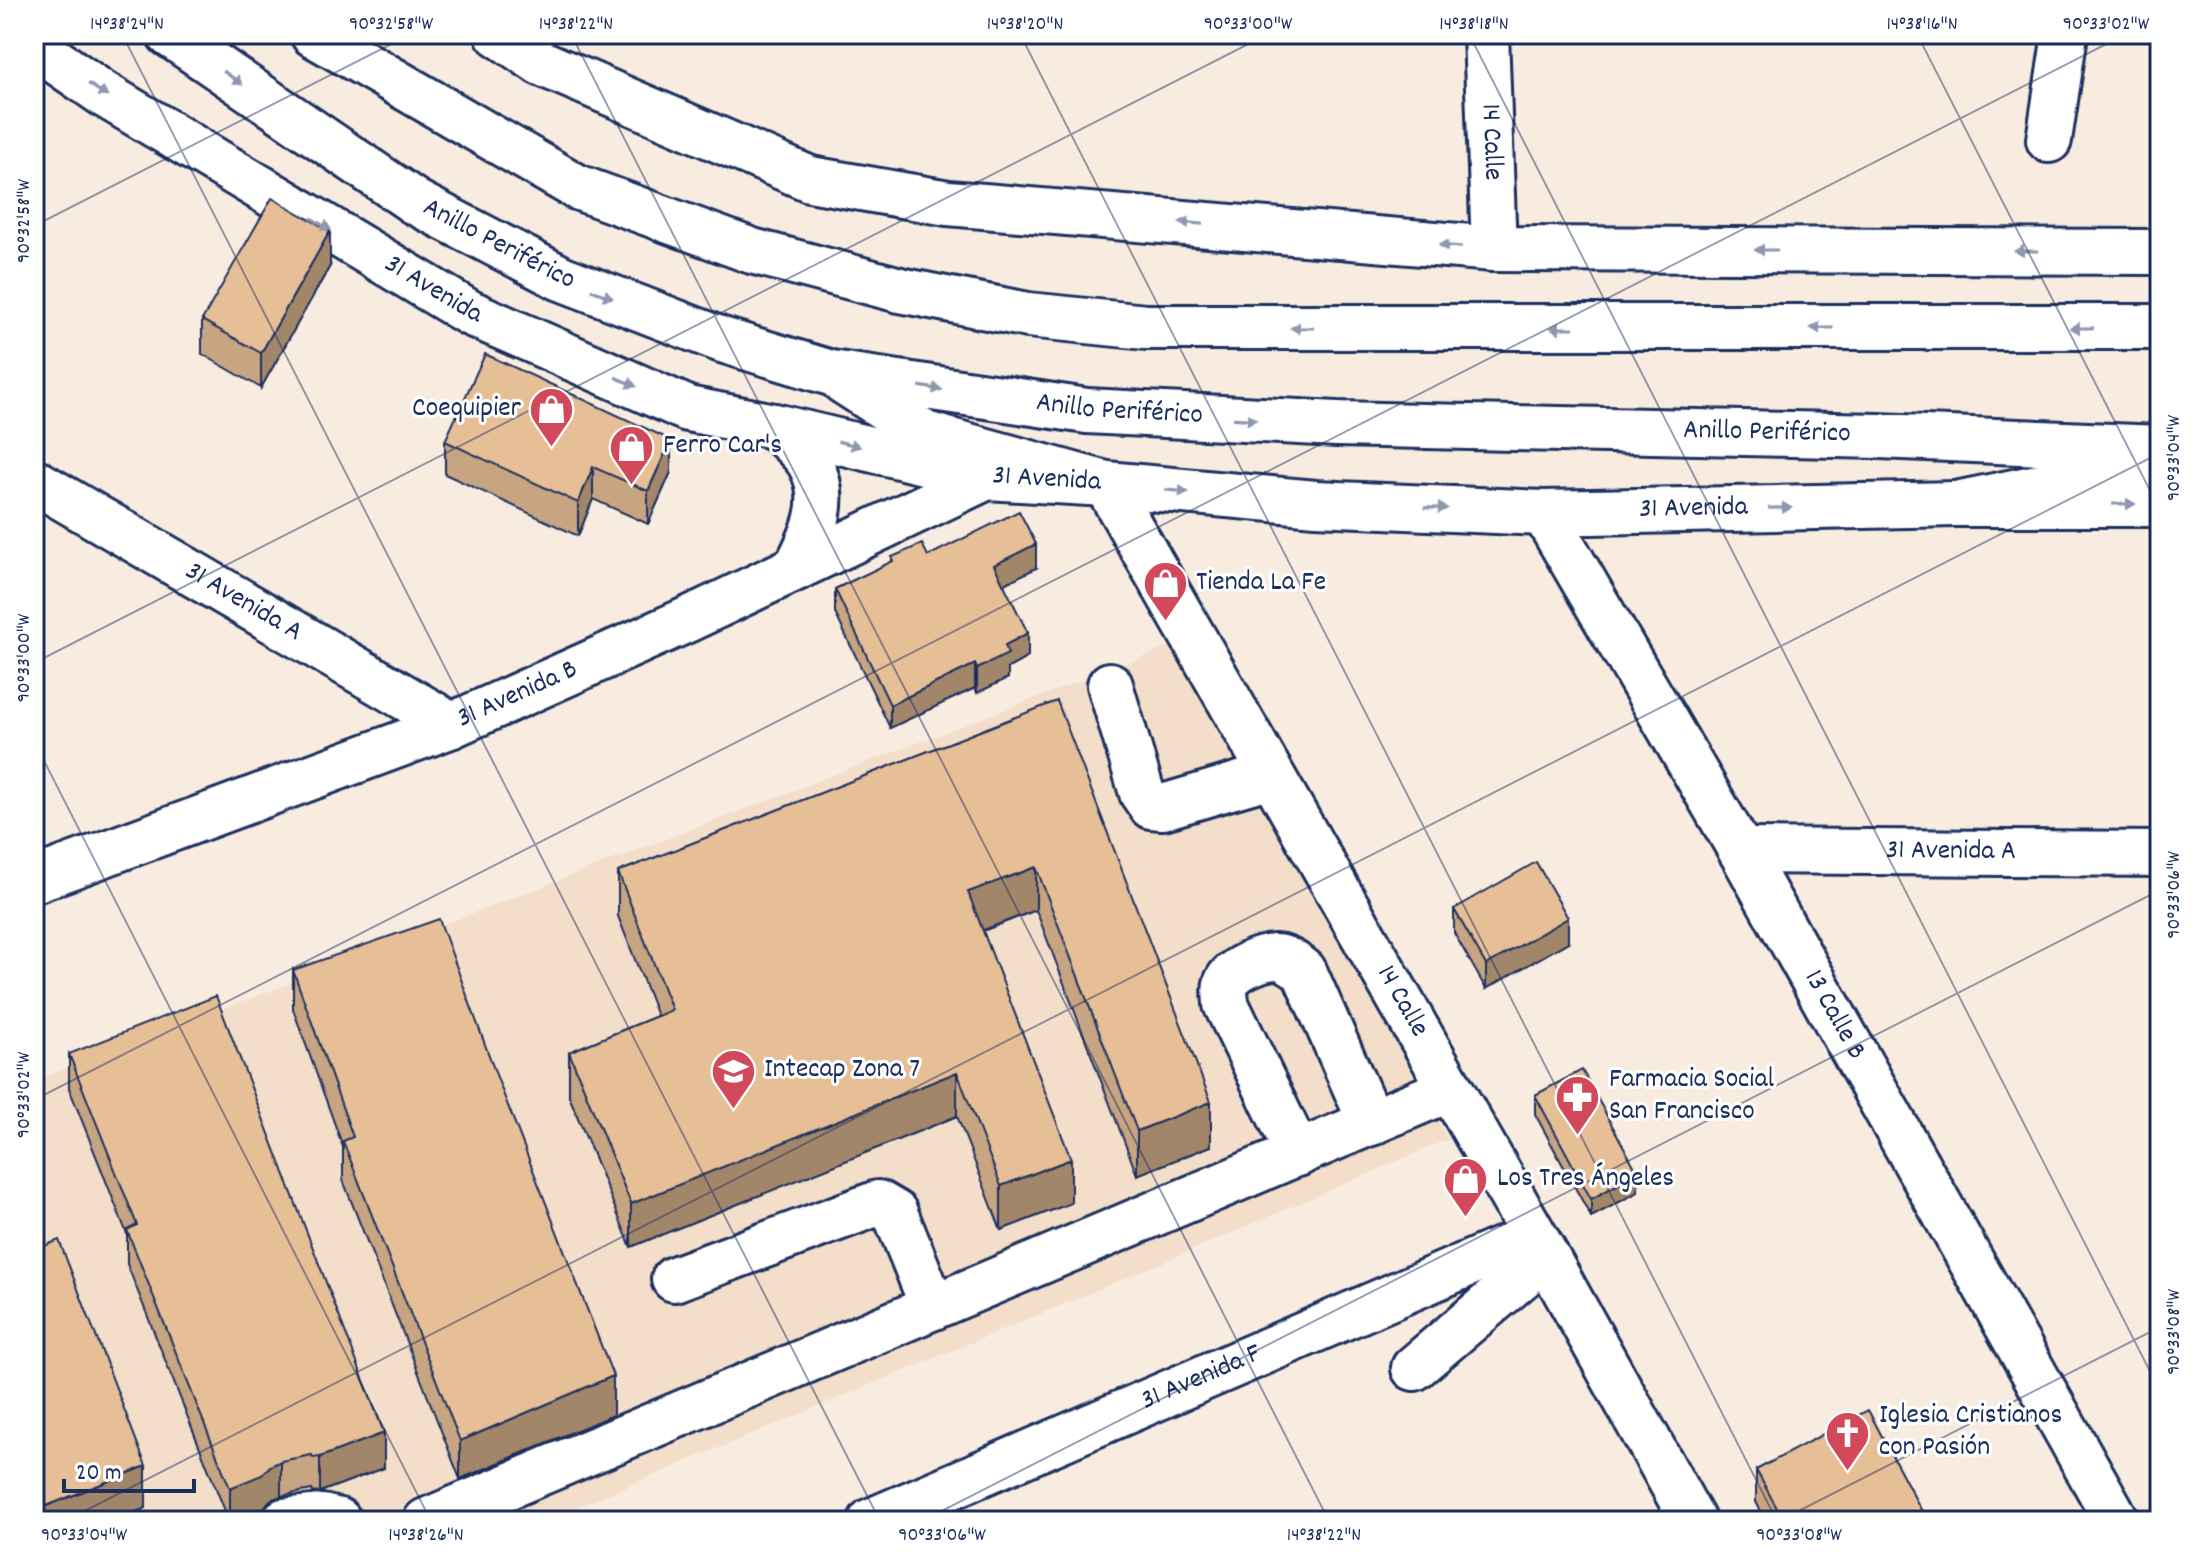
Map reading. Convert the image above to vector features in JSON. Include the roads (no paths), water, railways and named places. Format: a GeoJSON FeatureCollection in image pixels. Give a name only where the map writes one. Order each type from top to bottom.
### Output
{"type":"FeatureCollection","features":[{"type":"Feature","properties":{"kind":"main road","name":"Anillo Periférico"},"geometry":{"type":"LineString","coordinates":[[169,34],[415,202],[561,278],[722,340],[831,373],[1087,411],[1337,424],[1879,436],[2160,448]]}},
{"type":"Feature","properties":{"kind":"main road"},"geometry":{"type":"LineString","coordinates":[[313,34],[577,187],[752,251],[900,290],[1028,315],[1161,328],[2160,327]]}},
{"type":"Feature","properties":{"kind":"main road"},"geometry":{"type":"LineString","coordinates":[[498,34],[541,63],[810,179],[948,203],[1494,249],[2160,252]]}},
{"type":"Feature","properties":{"kind":"main road","name":"14 Calle"},"geometry":{"type":"LineString","coordinates":[[1486,34],[1494,249]]}},
{"type":"Feature","properties":{"kind":"main road"},"geometry":{"type":"LineString","coordinates":[[2049,140],[2065,34]]}},
{"type":"Feature","properties":{"kind":"main road","name":"31 Avenida"},"geometry":{"type":"LineString","coordinates":[[34,46],[105,95],[470,313],[688,409],[774,426],[987,477],[1316,503],[1544,513],[1956,504],[2160,504]]}},
{"type":"Feature","properties":{"kind":"main road"},"geometry":{"type":"LineString","coordinates":[[831,373],[925,434],[1106,484]]}},
{"type":"Feature","properties":{"kind":"main road"},"geometry":{"type":"LineString","coordinates":[[774,426],[808,460],[819,485],[819,514],[812,538],[796,568]]}},
{"type":"Feature","properties":{"kind":"main road"},"geometry":{"type":"LineString","coordinates":[[1956,504],[2160,462]]}},
{"type":"Feature","properties":{"kind":"main road","name":"31 Avenida B"},"geometry":{"type":"LineString","coordinates":[[34,880],[452,725],[689,619],[987,477]]}},
{"type":"Feature","properties":{"kind":"main road","name":"31 Avenida A"},"geometry":{"type":"LineString","coordinates":[[34,481],[452,725]]}},
{"type":"Feature","properties":{"kind":"main road","name":"14 Calle"},"geometry":{"type":"LineString","coordinates":[[1106,484],[1693,1521]]}},
{"type":"Feature","properties":{"kind":"main road","name":"13 Calle B"},"geometry":{"type":"LineString","coordinates":[[1544,513],[1741,851],[2117,1521]]}},
{"type":"Feature","properties":{"kind":"main road"},"geometry":{"type":"LineString","coordinates":[[1110,685],[1142,793],[1151,806],[1163,807],[1271,775]]}},
{"type":"Feature","properties":{"kind":"main road","name":"31 Avenida A"},"geometry":{"type":"LineString","coordinates":[[1741,851],[2160,854]]}},
{"type":"Feature","properties":{"kind":"main road"},"geometry":{"type":"LineString","coordinates":[[1298,1154],[1226,1004],[1226,984],[1231,975],[1241,968],[1275,957],[1290,961],[1304,971],[1371,1123]]}},
{"type":"Feature","properties":{"kind":"main road"},"geometry":{"type":"LineString","coordinates":[[426,1521],[1450,1089]]}},
{"type":"Feature","properties":{"kind":"main road"},"geometry":{"type":"LineString","coordinates":[[674,1279],[878,1203],[895,1213],[933,1307]]}},
{"type":"Feature","properties":{"kind":"main road"},"geometry":{"type":"LineString","coordinates":[[1414,1368],[1540,1246]]}},
{"type":"Feature","properties":{"kind":"main road","name":"31 Avenida F"},"geometry":{"type":"LineString","coordinates":[[871,1521],[1540,1246]]}},
{"type":"Feature","properties":{"kind":"main road"},"geometry":{"type":"LineString","coordinates":[[284,1521],[322,1517],[339,1521]]}},
{"type":"Feature","properties":{"kind":"place","name":"Coequipier"},"geometry":{"type":"Point","coordinates":[552,449]}},
{"type":"Feature","properties":{"kind":"place","name":"Ferro Car's"},"geometry":{"type":"Point","coordinates":[632,486]}},
{"type":"Feature","properties":{"kind":"place","name":"Tienda La Fe"},"geometry":{"type":"Point","coordinates":[1165,623]}},
{"type":"Feature","properties":{"kind":"place","name":"Intecap Zona 7"},"geometry":{"type":"Point","coordinates":[733,1110]}},
{"type":"Feature","properties":{"kind":"place","name":"Farmacia Social San Francisco"},"geometry":{"type":"Point","coordinates":[1578,1136]}},
{"type":"Feature","properties":{"kind":"place","name":"Los Tres Ángeles"},"geometry":{"type":"Point","coordinates":[1466,1219]}},
{"type":"Feature","properties":{"kind":"place","name":"Iglesia Cristianos con Pasión"},"geometry":{"type":"Point","coordinates":[1848,1472]}}]}
